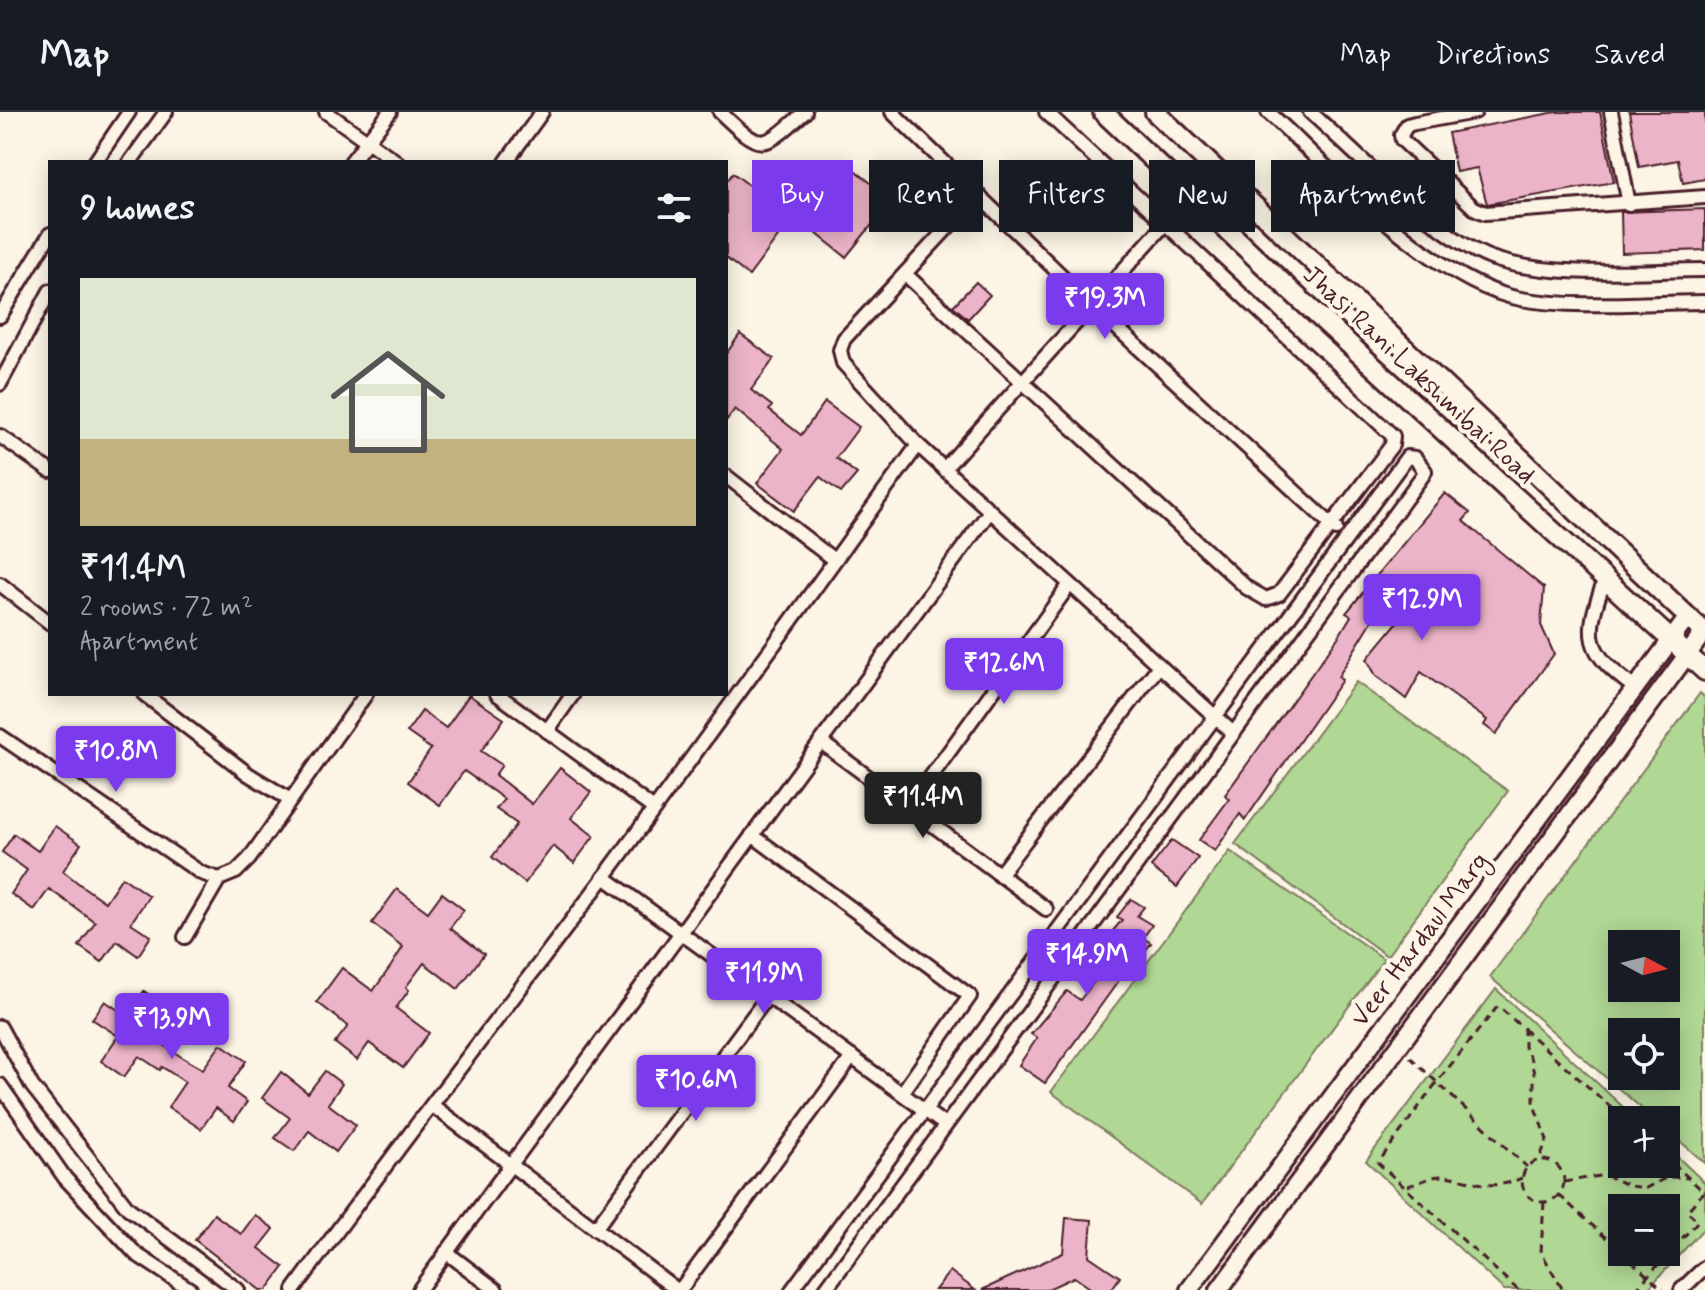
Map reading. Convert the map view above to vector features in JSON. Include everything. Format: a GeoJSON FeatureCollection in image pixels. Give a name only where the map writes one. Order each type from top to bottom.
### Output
{"type":"FeatureCollection","features":[{"type":"Feature","properties":{"kind":"main road","name":"Jhasi Rani Lakshmibai Road"},"geometry":{"type":"LineString","coordinates":[[1103,112],[1290,290],[1705,671]]}},
{"type":"Feature","properties":{"kind":"main road","name":"Jhasi Rani Lakshmibai Road"},"geometry":{"type":"LineString","coordinates":[[1155,112],[1705,632]]}},
{"type":"Feature","properties":{"kind":"street"},"geometry":{"type":"LineString","coordinates":[[96,160],[129,112]]}},
{"type":"Feature","properties":{"kind":"street"},"geometry":{"type":"LineString","coordinates":[[131,160],[166,112]]}},
{"type":"Feature","properties":{"kind":"street"},"geometry":{"type":"LineString","coordinates":[[326,112],[394,160]]}},
{"type":"Feature","properties":{"kind":"street"},"geometry":{"type":"LineString","coordinates":[[352,160],[390,112]]}},
{"type":"Feature","properties":{"kind":"street"},"geometry":{"type":"LineString","coordinates":[[507,160],[542,112]]}},
{"type":"Feature","properties":{"kind":"street"},"geometry":{"type":"LineString","coordinates":[[720,112],[747,137],[759,143],[768,143],[805,112]]}},
{"type":"Feature","properties":{"kind":"street"},"geometry":{"type":"LineString","coordinates":[[893,112],[942,160]]}},
{"type":"Feature","properties":{"kind":"street"},"geometry":{"type":"LineString","coordinates":[[1046,112],[1149,211]]}},
{"type":"Feature","properties":{"kind":"street"},"geometry":{"type":"LineString","coordinates":[[1268,112],[1436,262],[1477,286],[1540,302],[1705,302]]}},
{"type":"Feature","properties":{"kind":"street"},"geometry":{"type":"LineString","coordinates":[[1310,112],[1457,241],[1492,258],[1538,269],[1705,270]]}},
{"type":"Feature","properties":{"kind":"street"},"geometry":{"type":"LineString","coordinates":[[1475,112],[1407,125],[1401,135],[1402,140],[1474,208],[1500,215],[1705,197]]}},
{"type":"Feature","properties":{"kind":"street"},"geometry":{"type":"LineString","coordinates":[[1611,112],[1629,204]]}},
{"type":"Feature","properties":{"kind":"street"},"geometry":{"type":"LineString","coordinates":[[983,200],[1092,305],[1347,538]]}},
{"type":"Feature","properties":{"kind":"street"},"geometry":{"type":"LineString","coordinates":[[944,232],[844,339],[840,350],[852,375],[918,445],[1233,733]]}},
{"type":"Feature","properties":{"kind":"street"},"geometry":{"type":"LineString","coordinates":[[944,469],[1158,232]]}},
{"type":"Feature","properties":{"kind":"street"},"geometry":{"type":"LineString","coordinates":[[905,274],[1257,596],[1266,599],[1279,594],[1332,526],[1392,445],[1390,432],[1172,232]]}},
{"type":"Feature","properties":{"kind":"street"},"geometry":{"type":"LineString","coordinates":[[0,316],[48,237]]}},
{"type":"Feature","properties":{"kind":"street"},"geometry":{"type":"LineString","coordinates":[[0,384],[48,295]]}},
{"type":"Feature","properties":{"kind":"street"},"geometry":{"type":"LineString","coordinates":[[0,438],[48,470]]}},
{"type":"Feature","properties":{"kind":"street"},"geometry":{"type":"LineString","coordinates":[[294,1290],[388,1160],[433,1106],[604,877],[918,445]]}},
{"type":"Feature","properties":{"kind":"street"},"geometry":{"type":"LineString","coordinates":[[792,1290],[1407,457],[1415,458],[1425,471],[1423,475],[825,1290]]}},
{"type":"Feature","properties":{"kind":"street"},"geometry":{"type":"LineString","coordinates":[[728,479],[834,560]]}},
{"type":"Feature","properties":{"kind":"street"},"geometry":{"type":"LineString","coordinates":[[419,1290],[990,511]]}},
{"type":"Feature","properties":{"kind":"street"},"geometry":{"type":"LineString","coordinates":[[1605,579],[1591,617],[1592,637],[1598,656],[1609,669],[1635,688]]}},
{"type":"Feature","properties":{"kind":"street"},"geometry":{"type":"LineString","coordinates":[[0,584],[48,621]]}},
{"type":"Feature","properties":{"kind":"street"},"geometry":{"type":"LineString","coordinates":[[909,807],[1070,584]]}},
{"type":"Feature","properties":{"kind":"street","name":"Veer Hardaul Marg"},"geometry":{"type":"LineString","coordinates":[[1189,1290],[1688,617]]}},
{"type":"Feature","properties":{"kind":"street","name":"Veer Hardaul Marg"},"geometry":{"type":"LineString","coordinates":[[1219,1290],[1705,632]]}},
{"type":"Feature","properties":{"kind":"street"},"geometry":{"type":"LineString","coordinates":[[999,875],[1159,666]]}},
{"type":"Feature","properties":{"kind":"street"},"geometry":{"type":"LineString","coordinates":[[147,696],[248,774],[289,799]]}},
{"type":"Feature","properties":{"kind":"street"},"geometry":{"type":"LineString","coordinates":[[185,937],[219,879],[236,872],[249,859],[359,696]]}},
{"type":"Feature","properties":{"kind":"street"},"geometry":{"type":"LineString","coordinates":[[500,696],[654,809]]}},
{"type":"Feature","properties":{"kind":"street"},"geometry":{"type":"LineString","coordinates":[[547,731],[572,696]]}},
{"type":"Feature","properties":{"kind":"street"},"geometry":{"type":"LineString","coordinates":[[0,736],[201,873],[219,879]]}},
{"type":"Feature","properties":{"kind":"street"},"geometry":{"type":"LineString","coordinates":[[821,742],[1046,909]]}},
{"type":"Feature","properties":{"kind":"street"},"geometry":{"type":"LineString","coordinates":[[752,835],[970,996],[902,1093]]}},
{"type":"Feature","properties":{"kind":"street"},"geometry":{"type":"LineString","coordinates":[[604,877],[945,1125]]}},
{"type":"Feature","properties":{"kind":"street"},"geometry":{"type":"LineString","coordinates":[[595,1229],[768,996]]}},
{"type":"Feature","properties":{"kind":"street"},"geometry":{"type":"LineString","coordinates":[[0,1027],[32,1086],[128,1208],[202,1267],[238,1290]]}},
{"type":"Feature","properties":{"kind":"street"},"geometry":{"type":"LineString","coordinates":[[433,1106],[679,1290],[852,1057]]}},
{"type":"Feature","properties":{"kind":"street"},"geometry":{"type":"LineString","coordinates":[[0,1085],[65,1178],[136,1254],[191,1290]]}},
{"type":"Feature","properties":{"kind":"street"},"geometry":{"type":"LineString","coordinates":[[446,1252],[496,1290]]}},
{"type":"Feature","properties":{"kind":"street"},"geometry":{"type":"LineString","coordinates":[[1681,1290],[1705,1267]]}},
{"type":"Feature","properties":{"kind":"path"},"geometry":{"type":"LineString","coordinates":[[1518,1290],[1378,1163],[1498,1006],[1610,1106]]}},
{"type":"Feature","properties":{"kind":"path"},"geometry":{"type":"LineString","coordinates":[[1524,1027],[1524,1047],[1534,1073],[1534,1105],[1547,1140],[1539,1160],[1527,1167],[1522,1178],[1528,1195],[1544,1202],[1559,1195],[1564,1182],[1557,1165],[1539,1160]]}},
{"type":"Feature","properties":{"kind":"path"},"geometry":{"type":"LineString","coordinates":[[1400,1047],[1527,1167]]}},
{"type":"Feature","properties":{"kind":"path"},"geometry":{"type":"LineString","coordinates":[[1635,1290],[1698,1221],[1687,1211],[1704,1192],[1680,1170]]}},
{"type":"Feature","properties":{"kind":"path"},"geometry":{"type":"LineString","coordinates":[[1405,1187],[1440,1175],[1496,1187],[1522,1178]]}},
{"type":"Feature","properties":{"kind":"path"},"geometry":{"type":"LineString","coordinates":[[1564,1182],[1605,1175],[1630,1186],[1646,1188],[1668,1177],[1689,1178]]}},
{"type":"Feature","properties":{"kind":"path"},"geometry":{"type":"LineString","coordinates":[[1559,1195],[1663,1290]]}},
{"type":"Feature","properties":{"kind":"path"},"geometry":{"type":"LineString","coordinates":[[1544,1202],[1541,1252],[1563,1290]]}},
{"type":"Feature","properties":{"kind":"green space"},"geometry":{"type":"Polygon","coordinates":[[[1356,682],[1508,791],[1387,956],[1235,844],[1356,682]]]}},
{"type":"Feature","properties":{"kind":"green space"},"geometry":{"type":"Polygon","coordinates":[[[1700,693],[1705,698],[1705,1163],[1680,1141],[1680,1106],[1639,1106],[1620,1090],[1680,1090],[1680,1018],[1608,1018],[1608,1079],[1490,977],[1700,693]]]}},
{"type":"Feature","properties":{"kind":"green space"},"geometry":{"type":"Polygon","coordinates":[[[1230,851],[1384,959],[1202,1204],[1051,1092],[1230,851]]]}},
{"type":"Feature","properties":{"kind":"green space"},"geometry":{"type":"Polygon","coordinates":[[[1496,989],[1622,1106],[1608,1106],[1608,1178],[1680,1178],[1680,1159],[1705,1183],[1705,1227],[1680,1254],[1680,1194],[1608,1194],[1608,1266],[1669,1266],[1647,1290],[1504,1290],[1366,1161],[1496,989]]]}},
{"type":"Feature","properties":{"kind":"building"},"geometry":{"type":"Polygon","coordinates":[[[1556,112],[1600,112],[1614,182],[1487,204],[1477,168],[1456,172],[1448,133],[1556,112]]]}},
{"type":"Feature","properties":{"kind":"building"},"geometry":{"type":"Polygon","coordinates":[[[1629,112],[1705,112],[1705,179],[1683,183],[1678,160],[1639,167],[1629,112]]]}},
{"type":"Feature","properties":{"kind":"building"},"geometry":{"type":"Polygon","coordinates":[[[853,169],[869,182],[869,228],[846,257],[815,232],[853,232],[853,169]]]}},
{"type":"Feature","properties":{"kind":"building"},"geometry":{"type":"Polygon","coordinates":[[[733,173],[752,187],[752,232],[782,232],[749,276],[728,260],[728,179],[733,173]]]}},
{"type":"Feature","properties":{"kind":"building"},"geometry":{"type":"Polygon","coordinates":[[[1705,209],[1705,250],[1622,253],[1621,212],[1705,209]]]}},
{"type":"Feature","properties":{"kind":"building"},"geometry":{"type":"Polygon","coordinates":[[[976,282],[990,295],[968,319],[953,306],[976,282]]]}},
{"type":"Feature","properties":{"kind":"building"},"geometry":{"type":"Polygon","coordinates":[[[740,334],[774,359],[751,390],[772,406],[769,410],[801,435],[825,402],[859,427],[836,458],[857,474],[841,493],[820,477],[794,511],[757,483],[783,449],[735,409],[728,418],[728,351],[740,334]]]}},
{"type":"Feature","properties":{"kind":"building"},"geometry":{"type":"Polygon","coordinates":[[[1445,493],[1470,513],[1463,521],[1544,588],[1541,625],[1554,654],[1496,734],[1484,725],[1487,720],[1421,672],[1406,699],[1376,676],[1367,659],[1406,612],[1386,598],[1338,677],[1342,680],[1245,820],[1240,814],[1215,851],[1199,840],[1229,799],[1225,795],[1339,636],[1351,616],[1346,613],[1445,493]]]}},
{"type":"Feature","properties":{"kind":"building"},"geometry":{"type":"Polygon","coordinates":[[[470,696],[504,719],[481,751],[502,765],[495,775],[532,804],[560,768],[591,792],[571,818],[594,836],[574,863],[553,846],[525,883],[492,857],[517,824],[496,809],[504,799],[464,771],[440,805],[408,782],[431,749],[407,732],[422,711],[446,728],[470,696]]]}},
{"type":"Feature","properties":{"kind":"building"},"geometry":{"type":"Polygon","coordinates":[[[55,826],[81,844],[63,871],[82,886],[105,902],[122,877],[149,896],[131,923],[151,936],[138,956],[117,941],[102,962],[79,946],[95,922],[49,889],[34,910],[11,894],[27,870],[2,852],[14,834],[38,851],[55,826]]]}},
{"type":"Feature","properties":{"kind":"building"},"geometry":{"type":"Polygon","coordinates":[[[1172,840],[1198,858],[1177,887],[1151,867],[1172,840]]]}},
{"type":"Feature","properties":{"kind":"building"},"geometry":{"type":"Polygon","coordinates":[[[397,889],[428,912],[442,893],[464,910],[450,928],[484,954],[458,989],[424,963],[406,987],[409,990],[396,1008],[429,1033],[403,1068],[369,1043],[357,1060],[335,1043],[348,1026],[317,1002],[342,968],[373,991],[391,966],[403,947],[372,923],[397,889]]]}},
{"type":"Feature","properties":{"kind":"building"},"geometry":{"type":"Polygon","coordinates":[[[1131,899],[1144,907],[1137,916],[1152,925],[1143,938],[1151,943],[1134,967],[1130,965],[1045,1083],[1019,1065],[1037,1038],[1031,1034],[1067,991],[1080,1000],[1115,954],[1101,945],[1122,920],[1117,917],[1131,899]]]}},
{"type":"Feature","properties":{"kind":"building"},"geometry":{"type":"Polygon","coordinates":[[[144,991],[172,1010],[153,1037],[180,1056],[203,1069],[221,1044],[246,1061],[228,1088],[247,1102],[234,1121],[216,1108],[201,1129],[168,1107],[185,1082],[139,1056],[124,1077],[101,1061],[118,1036],[92,1019],[105,1001],[127,1016],[144,991]]]}},
{"type":"Feature","properties":{"kind":"building"},"geometry":{"type":"Polygon","coordinates":[[[325,1071],[342,1084],[328,1104],[356,1125],[336,1152],[309,1131],[294,1151],[275,1138],[290,1118],[262,1098],[281,1072],[308,1093],[325,1071]]]}},
{"type":"Feature","properties":{"kind":"building"},"geometry":{"type":"Polygon","coordinates":[[[214,1214],[241,1234],[255,1215],[274,1229],[259,1248],[284,1267],[267,1290],[260,1290],[195,1240],[214,1214]]]}},
{"type":"Feature","properties":{"kind":"building"},"geometry":{"type":"Polygon","coordinates":[[[1066,1218],[1092,1220],[1089,1256],[1120,1277],[1111,1290],[1093,1290],[1074,1277],[1046,1290],[982,1290],[1063,1253],[1066,1218]]]}},
{"type":"Feature","properties":{"kind":"building"},"geometry":{"type":"Polygon","coordinates":[[[950,1271],[975,1290],[935,1290],[950,1271]]]}}]}
